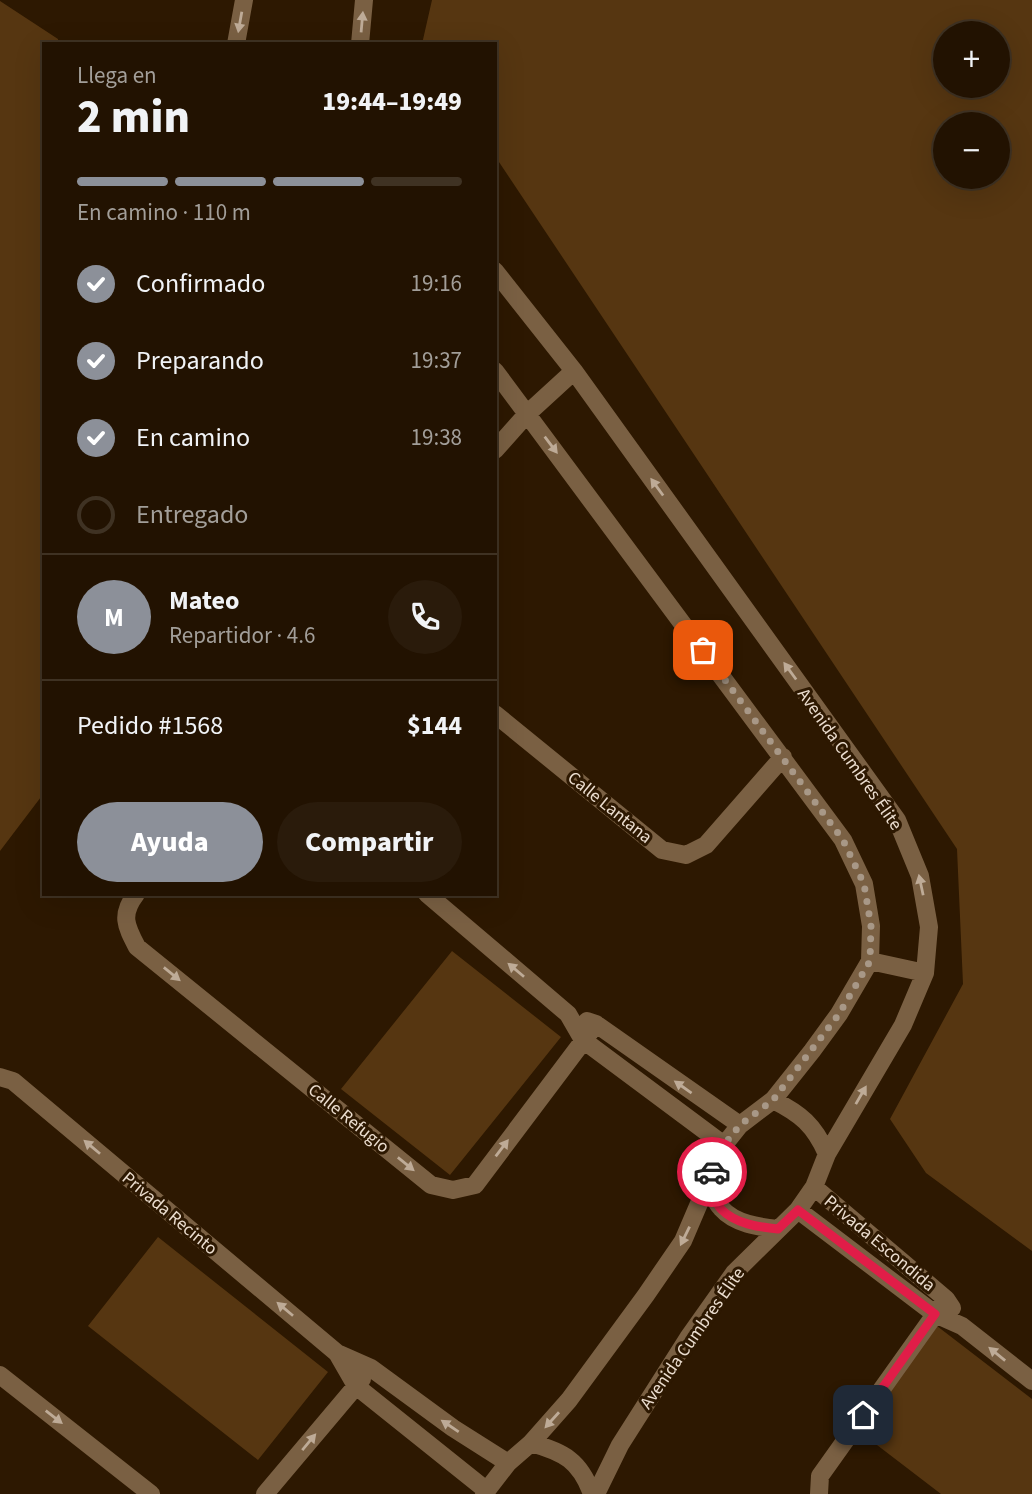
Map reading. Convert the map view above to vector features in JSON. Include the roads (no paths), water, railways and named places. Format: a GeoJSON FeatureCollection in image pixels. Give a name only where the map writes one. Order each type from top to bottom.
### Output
{"type":"FeatureCollection","features":[{"type":"Feature","properties":{"kind":"street"},"geometry":{"type":"LineString","coordinates":[[236,42],[244,0]]}},
{"type":"Feature","properties":{"kind":"street"},"geometry":{"type":"LineString","coordinates":[[360,42],[364,0]]}},
{"type":"Feature","properties":{"kind":"street","name":"Avenida Cumbres Élite"},"geometry":{"type":"LineString","coordinates":[[497,274],[574,371],[897,820],[920,876],[929,928],[925,973],[903,1025],[827,1154],[814,1187],[798,1210],[734,1273],[688,1338],[620,1445],[594,1494]]}},
{"type":"Feature","properties":{"kind":"street"},"geometry":{"type":"LineString","coordinates":[[497,448],[527,414],[574,371]]}},
{"type":"Feature","properties":{"kind":"street"},"geometry":{"type":"LineString","coordinates":[[485,1492],[508,1463],[531,1443],[569,1400],[676,1252],[724,1145],[740,1125],[773,1100],[839,1014],[870,961],[871,926],[864,884],[843,840],[497,374]]}},
{"type":"Feature","properties":{"kind":"street","name":"Calle Lantana"},"geometry":{"type":"LineString","coordinates":[[497,716],[662,849],[687,855],[706,845],[783,757]]}},
{"type":"Feature","properties":{"kind":"street","name":"Calle Refugio"},"geometry":{"type":"LineString","coordinates":[[134,896],[129,903],[125,926],[137,947],[432,1185],[453,1190],[475,1185],[596,1024]]}},
{"type":"Feature","properties":{"kind":"street"},"geometry":{"type":"LineString","coordinates":[[429,896],[568,1014],[583,1040],[724,1145]]}},
{"type":"Feature","properties":{"kind":"street"},"geometry":{"type":"LineString","coordinates":[[870,961],[925,973]]}},
{"type":"Feature","properties":{"kind":"street"},"geometry":{"type":"LineString","coordinates":[[568,1014],[596,1024],[740,1125]]}},
{"type":"Feature","properties":{"kind":"street","name":"Privada Recinto"},"geometry":{"type":"LineString","coordinates":[[0,1077],[13,1081],[337,1353],[371,1368],[453,1428],[508,1463]]}},
{"type":"Feature","properties":{"kind":"street"},"geometry":{"type":"LineString","coordinates":[[773,1100],[797,1112],[810,1124],[827,1154]]}},
{"type":"Feature","properties":{"kind":"street"},"geometry":{"type":"LineString","coordinates":[[708,1183],[720,1208],[739,1221],[778,1229]]}},
{"type":"Feature","properties":{"kind":"street","name":"Privada Escondida"},"geometry":{"type":"LineString","coordinates":[[814,1187],[946,1298],[962,1326]]}},
{"type":"Feature","properties":{"kind":"street","name":"Privada Escondida"},"geometry":{"type":"LineString","coordinates":[[798,1210],[935,1314],[962,1326],[1032,1381]]}},
{"type":"Feature","properties":{"kind":"street","name":"Privada Escondida"},"geometry":{"type":"LineString","coordinates":[[819,1494],[820,1476],[946,1298]]}},
{"type":"Feature","properties":{"kind":"street","name":"Privada Recinto"},"geometry":{"type":"LineString","coordinates":[[337,1353],[356,1386],[485,1492]]}},
{"type":"Feature","properties":{"kind":"street"},"geometry":{"type":"LineString","coordinates":[[265,1494],[371,1368]]}},
{"type":"Feature","properties":{"kind":"street"},"geometry":{"type":"LineString","coordinates":[[0,1375],[151,1494]]}},
{"type":"Feature","properties":{"kind":"street"},"geometry":{"type":"LineString","coordinates":[[531,1443],[554,1450],[572,1460],[585,1475],[594,1494]]}}]}
